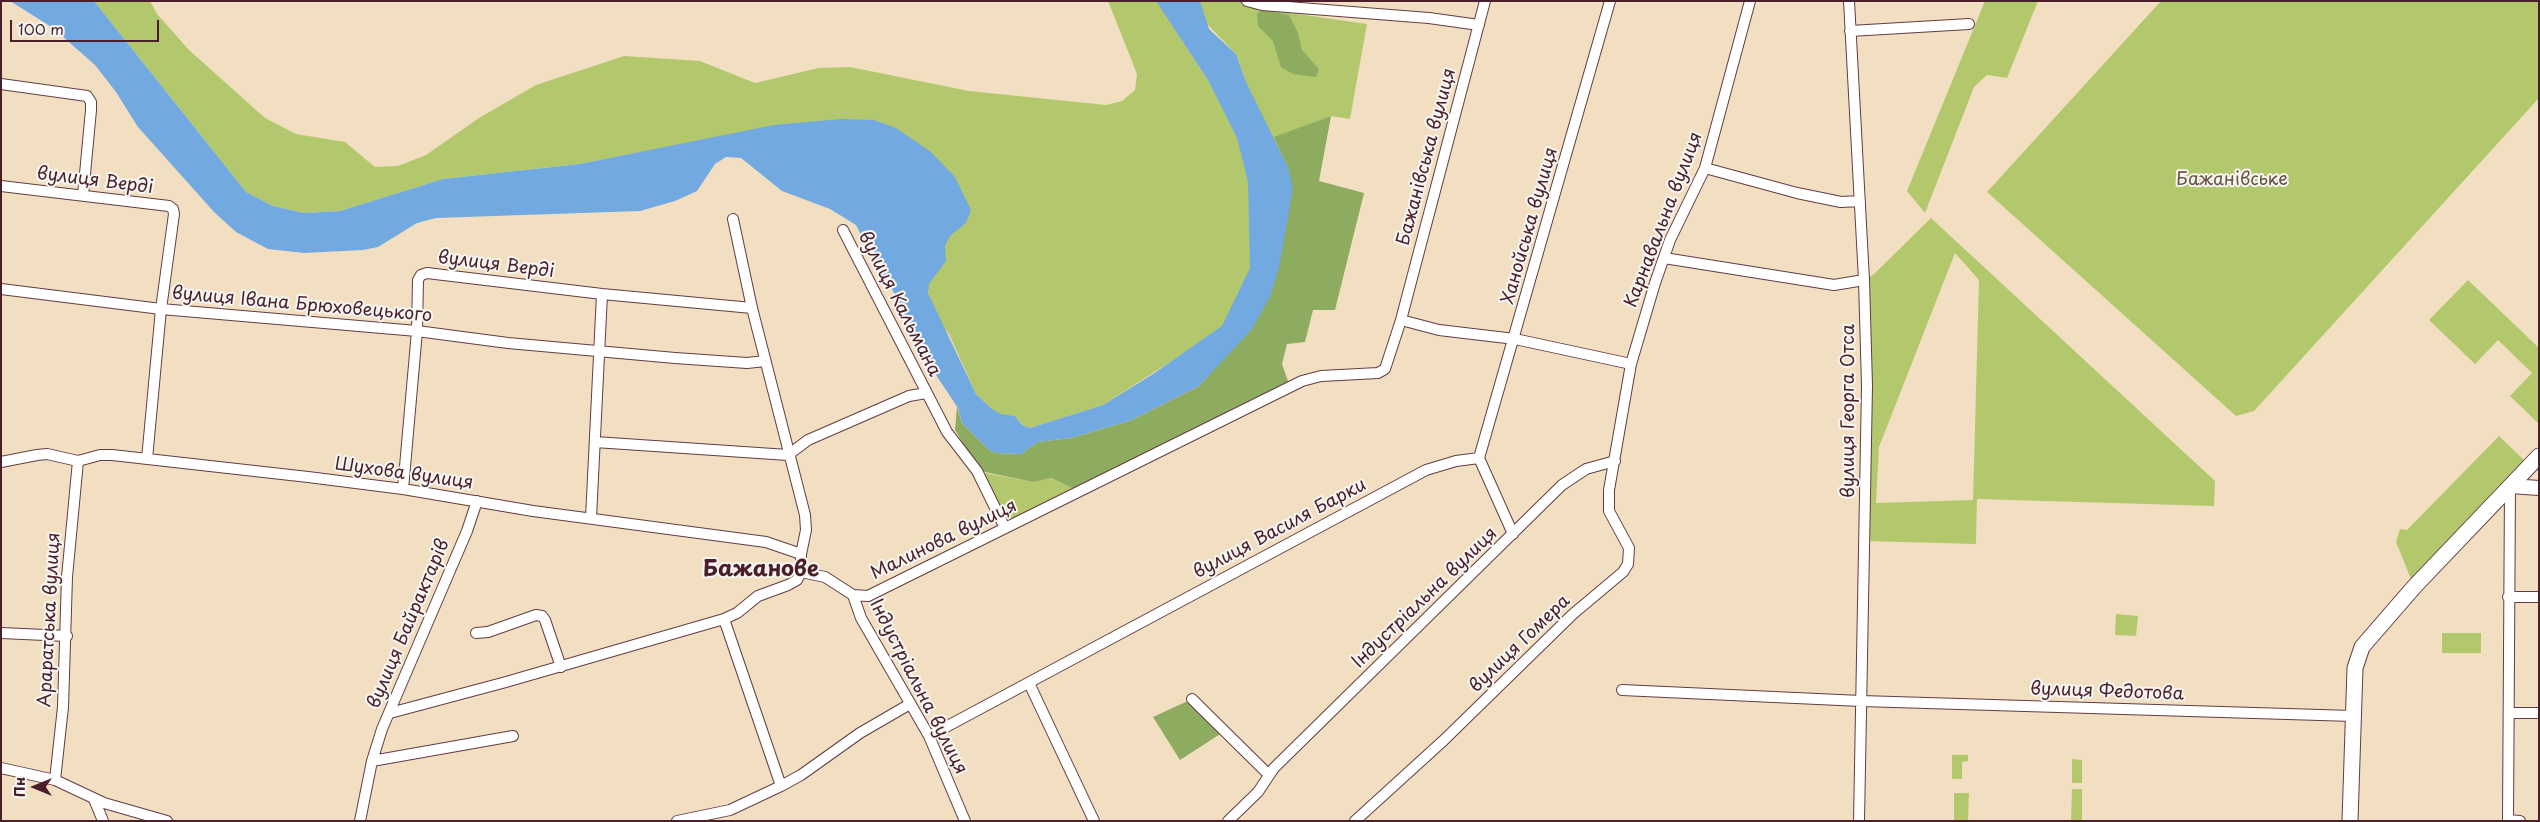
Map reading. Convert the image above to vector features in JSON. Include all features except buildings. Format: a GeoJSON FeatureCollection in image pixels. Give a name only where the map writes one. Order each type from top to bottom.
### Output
{"type":"FeatureCollection","features":[{"type":"Feature","properties":{"kind":"main road"},"geometry":{"type":"LineString","coordinates":[[2350,821],[2355,668],[2367,639],[2539,456]]}},
{"type":"Feature","properties":{"kind":"street"},"geometry":{"type":"LineString","coordinates":[[1247,1],[1262,5],[1296,4],[1479,25]]}},
{"type":"Feature","properties":{"kind":"street","name":"Бажанівська вулиця"},"geometry":{"type":"LineString","coordinates":[[1401,320],[1485,1]]}},
{"type":"Feature","properties":{"kind":"street","name":"Ханойська вулиця"},"geometry":{"type":"LineString","coordinates":[[1479,458],[1515,338],[1610,1]]}},
{"type":"Feature","properties":{"kind":"street","name":"Карнавальна вулиця"},"geometry":{"type":"LineString","coordinates":[[1615,461],[1631,364],[1670,240],[1705,168],[1750,1]]}},
{"type":"Feature","properties":{"kind":"street","name":"вулиця Георга Отса"},"geometry":{"type":"LineString","coordinates":[[1849,1],[1864,280],[1867,386],[1860,821]]}},
{"type":"Feature","properties":{"kind":"street"},"geometry":{"type":"LineString","coordinates":[[1850,31],[1969,24]]}},
{"type":"Feature","properties":{"kind":"street"},"geometry":{"type":"LineString","coordinates":[[1,84],[87,96],[91,102],[91,110],[83,195]]}},
{"type":"Feature","properties":{"kind":"street"},"geometry":{"type":"LineString","coordinates":[[1705,168],[1841,202],[1860,201]]}},
{"type":"Feature","properties":{"kind":"street","name":"вулиця Верді"},"geometry":{"type":"LineString","coordinates":[[1,186],[169,206],[173,209],[174,214],[161,309],[147,458]]}},
{"type":"Feature","properties":{"kind":"street"},"geometry":{"type":"LineString","coordinates":[[390,713],[560,667],[724,618],[742,610],[758,596],[788,586],[796,580],[801,572],[801,554],[806,530],[805,515],[788,455],[752,308],[733,219]]}},
{"type":"Feature","properties":{"kind":"street","name":"вулиця Кальмана"},"geometry":{"type":"LineString","coordinates":[[843,230],[947,432],[977,472],[1005,528]]}},
{"type":"Feature","properties":{"kind":"street"},"geometry":{"type":"LineString","coordinates":[[1664,258],[1834,285],[1864,280]]}},
{"type":"Feature","properties":{"kind":"street","name":"вулиця Верді"},"geometry":{"type":"LineString","coordinates":[[404,489],[417,331],[418,280],[421,275],[427,273],[602,294],[752,308]]}},
{"type":"Feature","properties":{"kind":"street","name":"вулиця Івана Брюховецького"},"geometry":{"type":"LineString","coordinates":[[1,289],[161,309],[417,331],[508,343],[600,352],[747,363],[765,361]]}},
{"type":"Feature","properties":{"kind":"street"},"geometry":{"type":"LineString","coordinates":[[591,518],[602,294]]}},
{"type":"Feature","properties":{"kind":"street"},"geometry":{"type":"LineString","coordinates":[[1401,320],[1439,330],[1515,338],[1631,364]]}},
{"type":"Feature","properties":{"kind":"street","name":"Малинова вулиця"},"geometry":{"type":"LineString","coordinates":[[801,572],[825,577],[853,595],[868,596],[1302,381],[1322,376],[1378,373],[1385,369],[1388,363],[1401,320]]}},
{"type":"Feature","properties":{"kind":"street","name":"вулиця Кальмана"},"geometry":{"type":"LineString","coordinates":[[788,455],[808,440],[909,396],[926,392]]}},
{"type":"Feature","properties":{"kind":"street"},"geometry":{"type":"LineString","coordinates":[[595,442],[788,455]]}},
{"type":"Feature","properties":{"kind":"street","name":"Шухова вулиця"},"geometry":{"type":"LineString","coordinates":[[1,462],[28,455],[47,454],[78,461],[106,455],[147,458],[404,489],[591,518],[766,542],[801,554]]}},
{"type":"Feature","properties":{"kind":"street"},"geometry":{"type":"LineString","coordinates":[[1479,458],[1513,534]]}},
{"type":"Feature","properties":{"kind":"street","name":"вулиця Василя Барки"},"geometry":{"type":"LineString","coordinates":[[929,736],[1426,470],[1456,461],[1479,458]]}},
{"type":"Feature","properties":{"kind":"street","name":"Араратська вулиця"},"geometry":{"type":"LineString","coordinates":[[54,780],[63,707],[67,636],[67,577],[78,461]]}},
{"type":"Feature","properties":{"kind":"street","name":"Індустріальна вулиця"},"geometry":{"type":"LineString","coordinates":[[1228,821],[1258,792],[1269,775],[1572,477],[1586,469],[1615,461]]}},
{"type":"Feature","properties":{"kind":"street","name":"вулиця Гомера"},"geometry":{"type":"LineString","coordinates":[[1355,821],[1450,734],[1574,614],[1623,572],[1630,557],[1629,548],[1609,511],[1609,490],[1615,461]]}},
{"type":"Feature","properties":{"kind":"street"},"geometry":{"type":"LineString","coordinates":[[2520,821],[2508,821],[2510,486],[2539,488]]}},
{"type":"Feature","properties":{"kind":"street","name":"вулиця Байрактарів"},"geometry":{"type":"LineString","coordinates":[[360,821],[372,761],[382,728],[467,531],[477,501]]}},
{"type":"Feature","properties":{"kind":"street","name":"Індустріальна вулиця"},"geometry":{"type":"LineString","coordinates":[[853,595],[861,618],[929,736],[965,821]]}},
{"type":"Feature","properties":{"kind":"street"},"geometry":{"type":"LineString","coordinates":[[2508,597],[2539,597]]}},
{"type":"Feature","properties":{"kind":"street"},"geometry":{"type":"LineString","coordinates":[[476,633],[488,632],[536,615],[542,616],[560,667]]}},
{"type":"Feature","properties":{"kind":"street"},"geometry":{"type":"LineString","coordinates":[[724,618],[782,786]]}},
{"type":"Feature","properties":{"kind":"street"},"geometry":{"type":"LineString","coordinates":[[1,633],[67,636]]}},
{"type":"Feature","properties":{"kind":"street"},"geometry":{"type":"LineString","coordinates":[[1029,683],[1094,821]]}},
{"type":"Feature","properties":{"kind":"street","name":"вулиця Федотова"},"geometry":{"type":"LineString","coordinates":[[1622,690],[1861,701],[2353,716]]}},
{"type":"Feature","properties":{"kind":"street"},"geometry":{"type":"LineString","coordinates":[[1192,699],[1269,775]]}},
{"type":"Feature","properties":{"kind":"street"},"geometry":{"type":"LineString","coordinates":[[677,821],[730,810],[782,786],[802,775],[860,733],[910,704]]}},
{"type":"Feature","properties":{"kind":"street"},"geometry":{"type":"LineString","coordinates":[[2509,712],[2539,713]]}},
{"type":"Feature","properties":{"kind":"street"},"geometry":{"type":"LineString","coordinates":[[372,761],[513,736]]}},
{"type":"Feature","properties":{"kind":"street"},"geometry":{"type":"LineString","coordinates":[[1,768],[54,780],[94,799],[166,821]]}},
{"type":"Feature","properties":{"kind":"street"},"geometry":{"type":"LineString","coordinates":[[94,799],[103,821]]}},
{"type":"Feature","properties":{"kind":"street"},"geometry":{"type":"LineString","coordinates":[[730,810],[735,821]]}},
{"type":"Feature","properties":{"kind":"green space"},"geometry":{"type":"Polygon","coordinates":[[[94,1],[150,1],[157,14],[189,50],[265,118],[296,134],[345,142],[375,167],[398,166],[426,155],[479,118],[536,85],[624,56],[700,61],[755,83],[819,68],[850,67],[969,91],[1106,105],[1122,101],[1135,90],[1137,74],[1108,1],[1239,1],[1270,10],[1367,24],[1350,119],[1331,116],[1297,129],[1310,286],[1184,353],[1103,405],[1030,428],[1022,425],[1015,416],[1001,415],[976,394],[949,334],[940,323],[913,254],[736,134],[580,164],[443,179],[340,211],[304,213],[273,206],[246,192],[94,1]],[[1208,25],[1182,40],[1208,80],[1246,82],[1236,54],[1208,25]]]}},
{"type":"Feature","properties":{"kind":"green space"},"geometry":{"type":"Polygon","coordinates":[[[1985,1],[2038,1],[2007,78],[1987,75],[1974,87],[1925,213],[1907,191],[1985,1]]]}},
{"type":"Feature","properties":{"kind":"green space","name":"Бажанівське"},"geometry":{"type":"Polygon","coordinates":[[[2161,1],[2539,1],[2539,98],[2254,411],[2236,416],[1987,192],[2161,1]]]}},
{"type":"Feature","properties":{"kind":"green space"},"geometry":{"type":"Polygon","coordinates":[[[1262,10],[1289,15],[1298,33],[1302,50],[1319,69],[1316,77],[1293,74],[1281,67],[1273,41],[1258,26],[1257,14],[1262,10]]]}},
{"type":"Feature","properties":{"kind":"green space"},"geometry":{"type":"Polygon","coordinates":[[[1331,116],[1319,181],[1364,193],[1335,310],[1313,310],[1305,342],[1287,344],[1282,364],[1290,387],[1074,489],[1051,478],[1033,482],[980,471],[955,430],[957,406],[962,423],[989,450],[996,453],[1021,454],[1038,442],[1071,438],[1132,420],[1199,386],[1222,360],[1288,167],[1274,137],[1331,116]]]}},
{"type":"Feature","properties":{"kind":"green space"},"geometry":{"type":"Polygon","coordinates":[[[1931,218],[2215,481],[2214,506],[1977,499],[1976,544],[1864,541],[1864,280],[1874,274],[1931,218]],[[1955,253],[1879,447],[1876,503],[1973,500],[1979,280],[1955,253]]]}},
{"type":"Feature","properties":{"kind":"green space"},"geometry":{"type":"Polygon","coordinates":[[[2468,280],[2539,348],[2539,424],[2510,396],[2532,373],[2498,340],[2475,364],[2429,320],[2468,280]]]}},
{"type":"Feature","properties":{"kind":"green space"},"geometry":{"type":"Polygon","coordinates":[[[2499,436],[2525,461],[2411,579],[2396,542],[2400,529],[2407,530],[2499,436]]]}},
{"type":"Feature","properties":{"kind":"green space"},"geometry":{"type":"Polygon","coordinates":[[[980,472],[1033,482],[1050,478],[1074,489],[1013,518],[1008,518],[1004,515],[980,472]]]}},
{"type":"Feature","properties":{"kind":"green space"},"geometry":{"type":"Polygon","coordinates":[[[2116,614],[2138,616],[2136,636],[2115,635],[2116,614]]]}},
{"type":"Feature","properties":{"kind":"green space"},"geometry":{"type":"Polygon","coordinates":[[[2442,633],[2481,633],[2481,653],[2442,653],[2442,633]]]}},
{"type":"Feature","properties":{"kind":"green space"},"geometry":{"type":"Polygon","coordinates":[[[1192,699],[1225,731],[1180,760],[1153,717],[1192,699]]]}},
{"type":"Feature","properties":{"kind":"green space"},"geometry":{"type":"Polygon","coordinates":[[[1952,755],[1968,755],[1968,761],[1962,762],[1962,779],[1952,779],[1952,755]]]}},
{"type":"Feature","properties":{"kind":"green space"},"geometry":{"type":"Polygon","coordinates":[[[2072,759],[2082,760],[2082,783],[2072,783],[2072,759]]]}},
{"type":"Feature","properties":{"kind":"green space"},"geometry":{"type":"Polygon","coordinates":[[[2072,789],[2082,789],[2082,821],[2071,821],[2072,789]]]}},
{"type":"Feature","properties":{"kind":"green space"},"geometry":{"type":"Polygon","coordinates":[[[1954,793],[1969,793],[1968,821],[1954,821],[1954,793]]]}},
{"type":"Feature","properties":{"kind":"water"},"geometry":{"type":"Polygon","coordinates":[[[10,1],[94,1],[246,192],[273,206],[304,213],[340,211],[443,179],[580,164],[774,125],[841,119],[874,120],[896,128],[931,152],[955,177],[971,210],[966,223],[950,236],[945,246],[946,261],[929,284],[928,293],[976,394],[992,409],[1001,414],[1015,416],[1022,425],[1030,428],[1103,405],[1153,374],[1222,326],[1250,268],[1248,182],[1237,138],[1208,80],[1156,1],[1200,1],[1209,29],[1236,54],[1246,82],[1288,167],[1293,188],[1279,268],[1270,297],[1252,329],[1199,386],[1132,420],[1071,438],[1038,442],[1021,454],[996,453],[989,450],[962,423],[958,408],[932,369],[893,291],[875,263],[856,225],[830,209],[782,191],[741,158],[726,157],[715,164],[697,191],[675,201],[640,211],[436,218],[417,223],[378,247],[363,250],[304,253],[268,249],[236,232],[214,212],[138,127],[116,92],[95,65],[53,28],[10,1]]]}},
{"type":"Feature","properties":{"kind":"district","name":"Бажанове"},"geometry":{"type":"Point","coordinates":[761,570]}}]}
